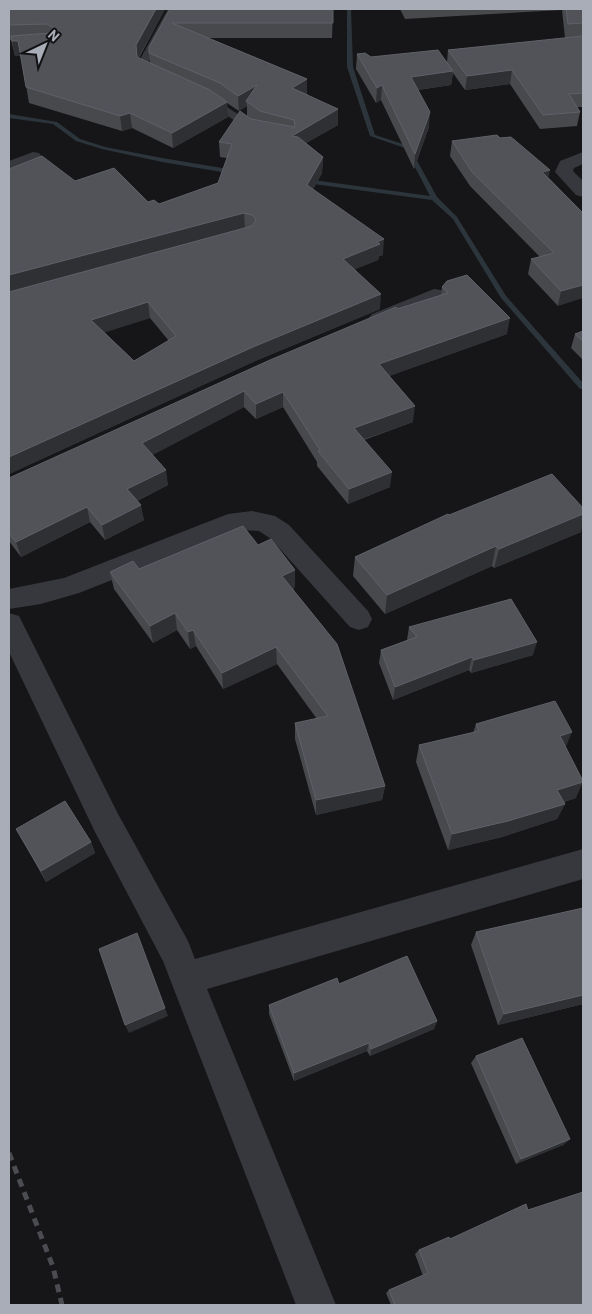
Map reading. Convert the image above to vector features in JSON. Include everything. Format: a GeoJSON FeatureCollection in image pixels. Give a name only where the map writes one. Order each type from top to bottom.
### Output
{"type":"FeatureCollection","features":[{"type":"Feature","properties":{"kind":"street"},"geometry":{"type":"LineString","coordinates":[[9,167],[34,157]]}},
{"type":"Feature","properties":{"kind":"street"},"geometry":{"type":"LineString","coordinates":[[583,158],[566,165],[564,172],[583,191]]}},
{"type":"Feature","properties":{"kind":"street"},"geometry":{"type":"LineString","coordinates":[[362,326],[434,295]]}},
{"type":"Feature","properties":{"kind":"street"},"geometry":{"type":"LineString","coordinates":[[9,599],[41,594],[70,586],[210,530],[237,521],[252,520],[266,523],[280,532],[359,619]]}},
{"type":"Feature","properties":{"kind":"street"},"geometry":{"type":"LineString","coordinates":[[9,624],[106,822],[176,952],[316,1305]]}},
{"type":"Feature","properties":{"kind":"street"},"geometry":{"type":"LineString","coordinates":[[187,978],[583,864]]}},
{"type":"Feature","properties":{"kind":"lane"},"geometry":{"type":"LineString","coordinates":[[168,81],[144,70],[144,61],[172,9]]}},
{"type":"Feature","properties":{"kind":"lane"},"geometry":{"type":"LineString","coordinates":[[200,95],[216,102],[256,130],[264,132]]}},
{"type":"Feature","properties":{"kind":"building"},"geometry":{"type":"Polygon","coordinates":[[[9,9],[156,9],[136,45],[137,57],[210,90],[227,102],[172,133],[130,113],[120,116],[26,87],[18,41],[12,41],[11,36],[50,33],[54,29],[47,24],[9,25],[9,9]]]}},
{"type":"Feature","properties":{"kind":"building"},"geometry":{"type":"Polygon","coordinates":[[[170,9],[333,9],[333,23],[172,23],[307,79],[292,88],[338,109],[292,136],[298,137],[323,157],[307,185],[384,239],[377,242],[380,244],[343,259],[381,294],[253,347],[9,457],[9,292],[252,226],[256,220],[252,215],[244,213],[9,275],[9,169],[42,156],[75,181],[114,168],[148,202],[154,200],[159,204],[218,183],[232,144],[219,142],[240,111],[251,119],[295,127],[294,120],[260,111],[246,101],[257,85],[238,96],[220,83],[149,53],[149,47],[170,9]],[[148,302],[91,320],[134,361],[176,336],[148,302]]]}},
{"type":"Feature","properties":{"kind":"building"},"geometry":{"type":"Polygon","coordinates":[[[566,9],[583,9],[583,23],[568,24],[566,9]]]}},
{"type":"Feature","properties":{"kind":"building"},"geometry":{"type":"Polygon","coordinates":[[[583,36],[583,93],[569,94],[580,112],[543,115],[512,70],[467,76],[448,50],[583,36]]]}},
{"type":"Feature","properties":{"kind":"building"},"geometry":{"type":"Polygon","coordinates":[[[438,50],[453,71],[411,77],[430,112],[415,154],[382,85],[377,88],[357,54],[365,53],[371,57],[438,50]]]}},
{"type":"Feature","properties":{"kind":"building"},"geometry":{"type":"Polygon","coordinates":[[[497,135],[500,138],[511,137],[550,170],[542,172],[583,213],[583,285],[561,291],[531,259],[554,253],[472,172],[452,141],[497,135]]]}},
{"type":"Feature","properties":{"kind":"building"},"geometry":{"type":"Polygon","coordinates":[[[467,275],[510,318],[379,364],[415,406],[354,428],[392,472],[349,489],[318,451],[320,450],[283,392],[256,404],[244,391],[142,443],[166,470],[127,489],[141,505],[102,525],[87,507],[16,542],[9,533],[9,478],[270,360],[396,307],[397,309],[448,293],[442,287],[447,281],[467,275]]]}},
{"type":"Feature","properties":{"kind":"building"},"geometry":{"type":"Polygon","coordinates":[[[583,331],[583,341],[575,334],[583,331]]]}},
{"type":"Feature","properties":{"kind":"building"},"geometry":{"type":"Polygon","coordinates":[[[552,474],[583,508],[583,514],[499,549],[496,546],[387,595],[355,557],[448,514],[552,474]]]}},
{"type":"Feature","properties":{"kind":"building"},"geometry":{"type":"Polygon","coordinates":[[[243,526],[258,545],[271,539],[295,570],[282,576],[337,644],[385,786],[316,800],[295,723],[328,716],[276,647],[222,673],[193,630],[188,632],[175,613],[150,626],[110,572],[133,561],[139,569],[243,526]]]}},
{"type":"Feature","properties":{"kind":"building"},"geometry":{"type":"Polygon","coordinates":[[[511,599],[537,642],[474,660],[472,657],[395,687],[381,650],[417,637],[409,627],[511,599]]]}},
{"type":"Feature","properties":{"kind":"building"},"geometry":{"type":"Polygon","coordinates":[[[555,701],[572,732],[560,736],[583,782],[557,790],[565,804],[508,821],[452,834],[419,745],[479,731],[476,724],[555,701]]]}},
{"type":"Feature","properties":{"kind":"building"},"geometry":{"type":"Polygon","coordinates":[[[65,801],[91,842],[41,871],[16,829],[65,801]]]}},
{"type":"Feature","properties":{"kind":"building"},"geometry":{"type":"Polygon","coordinates":[[[583,908],[583,995],[504,1014],[476,932],[583,908]]]}},
{"type":"Feature","properties":{"kind":"building"},"geometry":{"type":"Polygon","coordinates":[[[137,933],[165,1008],[125,1025],[99,949],[137,933]]]}},
{"type":"Feature","properties":{"kind":"building"},"geometry":{"type":"Polygon","coordinates":[[[407,956],[437,1021],[371,1049],[369,1043],[294,1073],[269,1005],[337,978],[339,984],[407,956]]]}},
{"type":"Feature","properties":{"kind":"building"},"geometry":{"type":"Polygon","coordinates":[[[522,1038],[570,1139],[521,1159],[476,1056],[522,1038]]]}},
{"type":"Feature","properties":{"kind":"building"},"geometry":{"type":"Polygon","coordinates":[[[583,1192],[583,1305],[395,1305],[389,1290],[428,1273],[419,1250],[449,1237],[450,1239],[526,1204],[528,1210],[583,1192]]]}},
{"type":"Feature","properties":{"kind":"waterway"},"geometry":{"type":"LineString","coordinates":[[349,9],[350,67],[373,136],[407,147],[434,198]]}},
{"type":"Feature","properties":{"kind":"waterway"},"geometry":{"type":"LineString","coordinates":[[9,116],[55,123],[78,140],[104,148],[234,172]]}},
{"type":"Feature","properties":{"kind":"waterway"},"geometry":{"type":"LineString","coordinates":[[306,181],[434,198]]}},
{"type":"Feature","properties":{"kind":"waterway"},"geometry":{"type":"LineString","coordinates":[[434,198],[455,218],[503,297],[583,387]]}},
{"type":"Feature","properties":{"kind":"railway"},"geometry":{"type":"LineString","coordinates":[[9,1153],[53,1267],[62,1305]]}}]}
